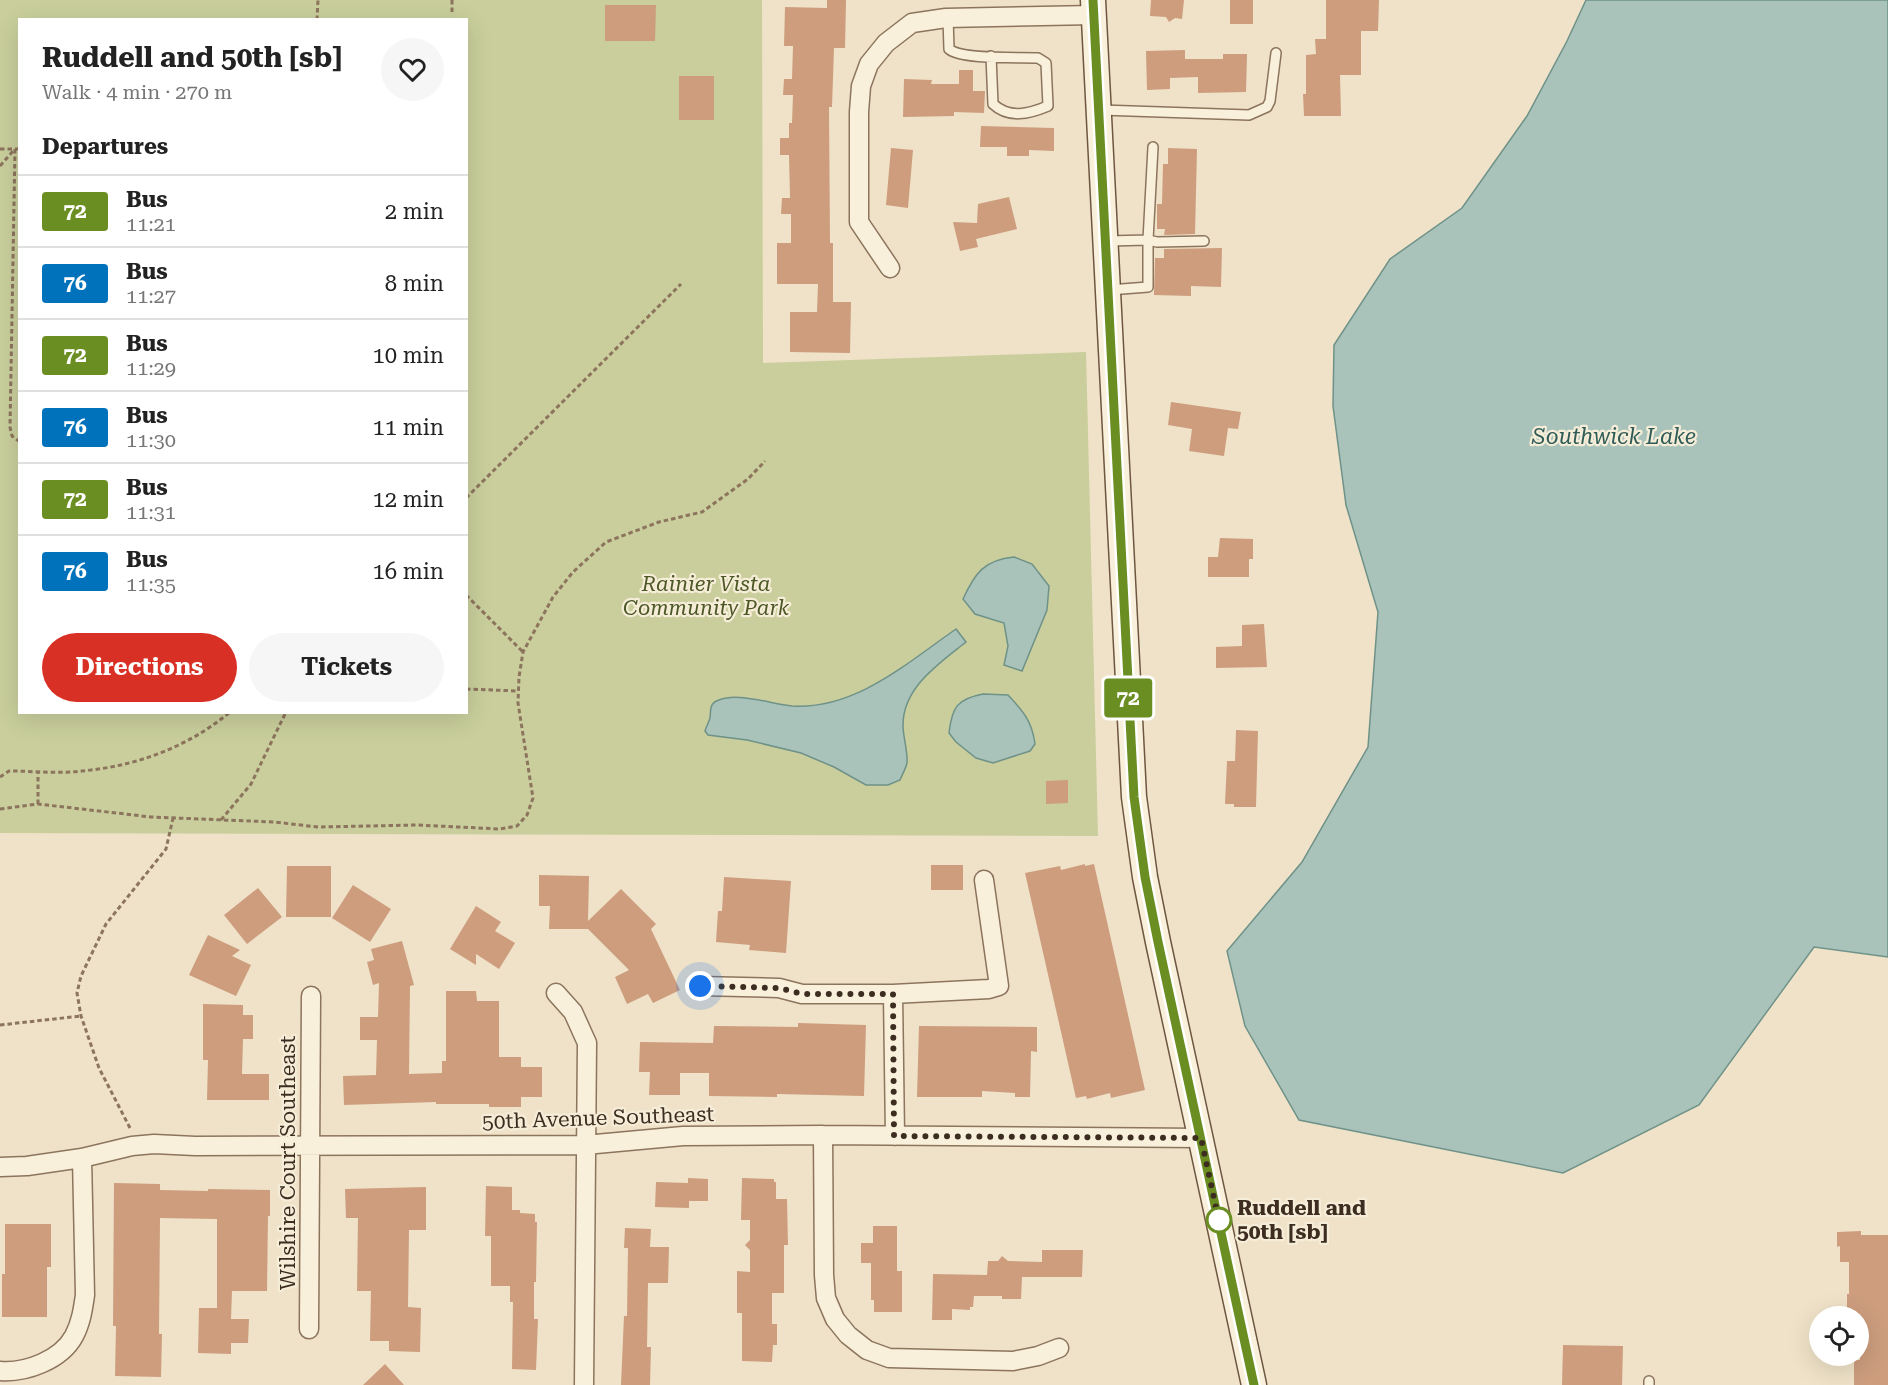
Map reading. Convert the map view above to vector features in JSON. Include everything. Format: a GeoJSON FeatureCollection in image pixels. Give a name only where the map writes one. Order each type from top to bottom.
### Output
{"type":"FeatureCollection","features":[{"type":"Feature","properties":{"kind":"main road"},"geometry":{"type":"LineString","coordinates":[[1093,8],[1134,797],[1145,877],[1158,942],[1254,1385]]}},
{"type":"Feature","properties":{"kind":"street"},"geometry":{"type":"LineString","coordinates":[[890,268],[859,222],[859,112],[861,86],[869,64],[886,43],[912,23],[948,18],[1093,8]]}},
{"type":"Feature","properties":{"kind":"street"},"geometry":{"type":"LineString","coordinates":[[700,986],[779,988],[802,994],[893,994],[989,989],[999,986],[984,880]]}},
{"type":"Feature","properties":{"kind":"street"},"geometry":{"type":"LineString","coordinates":[[556,993],[573,1012],[587,1043],[584,1385]]}},
{"type":"Feature","properties":{"kind":"street"},"geometry":{"type":"LineString","coordinates":[[893,994],[894,1136]]}},
{"type":"Feature","properties":{"kind":"street","name":"Wilshire Court Southeast"},"geometry":{"type":"LineString","coordinates":[[309,1329],[311,996]]}},
{"type":"Feature","properties":{"kind":"street"},"geometry":{"type":"LineString","coordinates":[[823,1135],[826,1298],[835,1319],[848,1335],[867,1350],[889,1358],[1013,1361],[1038,1356],[1059,1348]]}},
{"type":"Feature","properties":{"kind":"street","name":"50th Avenue Southeast"},"geometry":{"type":"LineString","coordinates":[[0,1167],[27,1166],[82,1158],[132,1146],[154,1144],[195,1146],[585,1145],[683,1136],[823,1135],[1201,1138]]}},
{"type":"Feature","properties":{"kind":"street"},"geometry":{"type":"LineString","coordinates":[[0,1371],[28,1369],[49,1359],[64,1348],[73,1337],[81,1316],[85,1295],[82,1158]]}},
{"type":"Feature","properties":{"kind":"lane"},"geometry":{"type":"LineString","coordinates":[[948,18],[949,49],[954,53],[965,56],[991,56],[1038,58],[1044,60],[1048,106],[1023,115],[996,107],[993,104],[991,56]]}},
{"type":"Feature","properties":{"kind":"lane"},"geometry":{"type":"LineString","coordinates":[[1098,110],[1249,115],[1267,108],[1270,101],[1276,53]]}},
{"type":"Feature","properties":{"kind":"lane"},"geometry":{"type":"LineString","coordinates":[[1108,290],[1148,287],[1153,147]]}},
{"type":"Feature","properties":{"kind":"lane"},"geometry":{"type":"LineString","coordinates":[[1105,242],[1204,241]]}},
{"type":"Feature","properties":{"kind":"path"},"geometry":{"type":"LineString","coordinates":[[317,18],[318,0]]}},
{"type":"Feature","properties":{"kind":"path"},"geometry":{"type":"LineString","coordinates":[[452,0],[452,14]]}},
{"type":"Feature","properties":{"kind":"path"},"geometry":{"type":"LineString","coordinates":[[0,149],[15,149]]}},
{"type":"Feature","properties":{"kind":"path"},"geometry":{"type":"LineString","coordinates":[[0,166],[15,149]]}},
{"type":"Feature","properties":{"kind":"path"},"geometry":{"type":"LineString","coordinates":[[15,149],[10,428],[12,436],[18,440]]}},
{"type":"Feature","properties":{"kind":"path"},"geometry":{"type":"LineString","coordinates":[[468,496],[681,284]]}},
{"type":"Feature","properties":{"kind":"path"},"geometry":{"type":"LineString","coordinates":[[0,809],[38,804],[173,818],[274,822],[318,827],[417,825],[500,829],[517,826],[527,815],[532,798],[518,703],[523,652],[553,597],[573,572],[606,542],[659,522],[702,512],[748,479],[765,461]]}},
{"type":"Feature","properties":{"kind":"path"},"geometry":{"type":"LineString","coordinates":[[468,597],[523,652]]}},
{"type":"Feature","properties":{"kind":"path"},"geometry":{"type":"LineString","coordinates":[[468,689],[518,691]]}},
{"type":"Feature","properties":{"kind":"path"},"geometry":{"type":"LineString","coordinates":[[0,777],[9,771],[80,771],[108,768],[149,757],[194,738],[227,714]]}},
{"type":"Feature","properties":{"kind":"path"},"geometry":{"type":"LineString","coordinates":[[221,820],[251,784],[285,714]]}},
{"type":"Feature","properties":{"kind":"path"},"geometry":{"type":"LineString","coordinates":[[38,771],[38,804]]}},
{"type":"Feature","properties":{"kind":"path"},"geometry":{"type":"LineString","coordinates":[[131,1130],[99,1068],[81,1016],[78,993],[81,976],[106,924],[166,849],[173,818]]}},
{"type":"Feature","properties":{"kind":"path"},"geometry":{"type":"LineString","coordinates":[[0,1025],[81,1016]]}},
{"type":"Feature","properties":{"kind":"green space","name":"Rainier Vista Community Park"},"geometry":{"type":"Polygon","coordinates":[[[0,0],[762,0],[763,363],[1086,352],[1098,836],[0,833],[0,0]]]}},
{"type":"Feature","properties":{"kind":"water","name":"Southwick Lake"},"geometry":{"type":"Polygon","coordinates":[[[1586,0],[1888,0],[1888,957],[1814,947],[1699,1105],[1563,1173],[1299,1120],[1245,1026],[1227,951],[1302,862],[1368,747],[1378,612],[1346,505],[1333,406],[1334,345],[1390,259],[1462,208],[1527,116],[1586,0]]]}},
{"type":"Feature","properties":{"kind":"water"},"geometry":{"type":"Polygon","coordinates":[[[1014,557],[1032,564],[1049,586],[1047,610],[1022,671],[1004,665],[1008,646],[1004,623],[975,614],[963,599],[976,575],[982,569],[995,561],[1014,557]]]}},
{"type":"Feature","properties":{"kind":"water"},"geometry":{"type":"Polygon","coordinates":[[[956,629],[966,642],[925,677],[909,699],[903,725],[907,763],[900,780],[888,785],[866,785],[834,767],[801,753],[747,740],[708,735],[705,731],[711,707],[716,701],[736,697],[792,706],[815,705],[837,700],[879,682],[956,629]]]}},
{"type":"Feature","properties":{"kind":"water"},"geometry":{"type":"Polygon","coordinates":[[[983,694],[1008,695],[1018,706],[1026,717],[1034,736],[1035,744],[1030,751],[993,763],[976,758],[956,742],[949,733],[954,711],[967,699],[983,694]]]}},
{"type":"Feature","properties":{"kind":"building"},"geometry":{"type":"Polygon","coordinates":[[[827,0],[846,0],[845,48],[834,48],[832,107],[829,107],[830,243],[833,243],[833,302],[851,302],[850,353],[790,352],[790,312],[817,312],[818,284],[777,284],[777,243],[791,243],[791,214],[781,214],[782,198],[790,198],[789,155],[780,155],[780,138],[789,138],[793,95],[783,95],[784,79],[792,79],[793,46],[784,46],[785,7],[827,8],[827,0]]]}},
{"type":"Feature","properties":{"kind":"building"},"geometry":{"type":"Polygon","coordinates":[[[1151,0],[1184,0],[1182,19],[1175,18],[1169,22],[1166,17],[1150,16],[1151,0]]]}},
{"type":"Feature","properties":{"kind":"building"},"geometry":{"type":"Polygon","coordinates":[[[1230,0],[1253,0],[1253,24],[1230,24],[1230,0]]]}},
{"type":"Feature","properties":{"kind":"building"},"geometry":{"type":"Polygon","coordinates":[[[1326,0],[1379,0],[1378,31],[1361,31],[1361,75],[1340,75],[1341,116],[1304,116],[1306,55],[1316,54],[1315,39],[1326,39],[1326,0]]]}},
{"type":"Feature","properties":{"kind":"building"},"geometry":{"type":"Polygon","coordinates":[[[605,5],[656,5],[655,41],[605,41],[605,5]]]}},
{"type":"Feature","properties":{"kind":"building"},"geometry":{"type":"Polygon","coordinates":[[[1185,50],[1185,59],[1223,59],[1223,54],[1247,54],[1246,92],[1198,93],[1198,77],[1170,78],[1170,89],[1147,90],[1146,51],[1185,50]]]}},
{"type":"Feature","properties":{"kind":"building"},"geometry":{"type":"Polygon","coordinates":[[[959,70],[973,70],[973,91],[985,91],[984,113],[954,112],[954,116],[903,117],[904,79],[932,80],[931,84],[959,84],[959,70]]]}},
{"type":"Feature","properties":{"kind":"building"},"geometry":{"type":"Polygon","coordinates":[[[679,76],[714,76],[714,120],[679,120],[679,76]]]}},
{"type":"Feature","properties":{"kind":"building"},"geometry":{"type":"Polygon","coordinates":[[[981,126],[1054,128],[1054,151],[1029,150],[1029,156],[1007,156],[1007,147],[980,147],[981,126]]]}},
{"type":"Feature","properties":{"kind":"building"},"geometry":{"type":"Polygon","coordinates":[[[891,148],[913,150],[908,208],[886,205],[891,148]]]}},
{"type":"Feature","properties":{"kind":"building"},"geometry":{"type":"Polygon","coordinates":[[[1168,148],[1197,149],[1195,234],[1164,235],[1165,229],[1157,229],[1157,204],[1162,204],[1163,164],[1168,164],[1168,148]]]}},
{"type":"Feature","properties":{"kind":"building"},"geometry":{"type":"Polygon","coordinates":[[[1009,197],[1017,229],[976,239],[978,247],[960,251],[953,222],[977,223],[978,204],[1009,197]]]}},
{"type":"Feature","properties":{"kind":"building"},"geometry":{"type":"Polygon","coordinates":[[[1222,248],[1221,287],[1191,286],[1191,296],[1154,295],[1155,258],[1164,258],[1164,249],[1222,248]]]}},
{"type":"Feature","properties":{"kind":"building"},"geometry":{"type":"Polygon","coordinates":[[[1171,402],[1241,412],[1238,429],[1228,428],[1224,456],[1189,451],[1192,429],[1168,425],[1171,402]]]}},
{"type":"Feature","properties":{"kind":"building"},"geometry":{"type":"Polygon","coordinates":[[[1220,538],[1253,539],[1253,559],[1249,559],[1249,577],[1208,577],[1208,557],[1218,557],[1220,538]]]}},
{"type":"Feature","properties":{"kind":"building"},"geometry":{"type":"Polygon","coordinates":[[[1264,624],[1267,667],[1216,668],[1216,647],[1242,646],[1242,625],[1264,624]]]}},
{"type":"Feature","properties":{"kind":"building"},"geometry":{"type":"Polygon","coordinates":[[[1236,730],[1258,731],[1256,807],[1234,807],[1234,804],[1225,804],[1227,761],[1235,761],[1236,730]]]}},
{"type":"Feature","properties":{"kind":"building"},"geometry":{"type":"Polygon","coordinates":[[[1068,780],[1068,803],[1046,804],[1046,781],[1068,780]]]}},
{"type":"Feature","properties":{"kind":"building"},"geometry":{"type":"Polygon","coordinates":[[[1085,864],[1085,866],[1094,864],[1145,1090],[1111,1098],[1110,1093],[1087,1099],[1086,1096],[1076,1098],[1025,873],[1060,866],[1061,870],[1085,864]]]}},
{"type":"Feature","properties":{"kind":"building"},"geometry":{"type":"Polygon","coordinates":[[[931,865],[963,865],[963,890],[931,890],[931,865]]]}},
{"type":"Feature","properties":{"kind":"building"},"geometry":{"type":"Polygon","coordinates":[[[287,866],[331,866],[331,917],[286,917],[287,866]]]}},
{"type":"Feature","properties":{"kind":"building"},"geometry":{"type":"Polygon","coordinates":[[[539,875],[589,876],[588,921],[621,889],[656,924],[651,929],[680,990],[653,1003],[648,994],[627,1004],[615,977],[629,970],[588,929],[549,929],[550,906],[539,906],[539,875]]]}},
{"type":"Feature","properties":{"kind":"building"},"geometry":{"type":"Polygon","coordinates":[[[724,877],[791,881],[786,953],[749,950],[750,945],[716,942],[718,911],[722,911],[724,877]]]}},
{"type":"Feature","properties":{"kind":"building"},"geometry":{"type":"Polygon","coordinates":[[[353,885],[391,909],[370,942],[332,918],[353,885]]]}},
{"type":"Feature","properties":{"kind":"building"},"geometry":{"type":"Polygon","coordinates":[[[258,888],[282,917],[247,944],[224,915],[258,888]]]}},
{"type":"Feature","properties":{"kind":"building"},"geometry":{"type":"Polygon","coordinates":[[[476,906],[501,922],[495,931],[515,943],[499,969],[476,954],[476,965],[450,949],[476,906]]]}},
{"type":"Feature","properties":{"kind":"building"},"geometry":{"type":"Polygon","coordinates":[[[208,935],[240,950],[232,956],[251,965],[236,996],[189,975],[208,935]]]}},
{"type":"Feature","properties":{"kind":"building"},"geometry":{"type":"Polygon","coordinates":[[[402,941],[414,985],[410,986],[409,1074],[442,1073],[442,1061],[446,1061],[446,991],[476,991],[477,1001],[499,1001],[499,1057],[521,1057],[521,1067],[542,1067],[542,1097],[521,1097],[521,1107],[489,1107],[489,1104],[436,1104],[436,1102],[344,1105],[343,1076],[376,1075],[377,1040],[360,1040],[360,1017],[378,1017],[379,983],[373,985],[367,962],[374,960],[371,949],[402,941]]]}},
{"type":"Feature","properties":{"kind":"building"},"geometry":{"type":"Polygon","coordinates":[[[203,1004],[243,1005],[243,1015],[253,1015],[253,1039],[243,1039],[242,1074],[269,1074],[269,1100],[207,1100],[208,1060],[203,1060],[203,1004]]]}},
{"type":"Feature","properties":{"kind":"building"},"geometry":{"type":"Polygon","coordinates":[[[798,1023],[866,1025],[864,1096],[777,1094],[777,1097],[709,1096],[709,1073],[680,1073],[680,1095],[649,1095],[650,1072],[639,1072],[640,1042],[713,1043],[714,1026],[798,1027],[798,1023]]]}},
{"type":"Feature","properties":{"kind":"building"},"geometry":{"type":"Polygon","coordinates":[[[919,1026],[1037,1027],[1037,1052],[1031,1051],[1030,1097],[1015,1097],[1015,1093],[982,1091],[982,1097],[917,1097],[919,1026]]]}},
{"type":"Feature","properties":{"kind":"building"},"geometry":{"type":"Polygon","coordinates":[[[688,1178],[708,1179],[708,1201],[689,1201],[689,1208],[655,1207],[656,1182],[688,1183],[688,1178]]]}},
{"type":"Feature","properties":{"kind":"building"},"geometry":{"type":"Polygon","coordinates":[[[742,1178],[774,1179],[776,1199],[787,1199],[788,1245],[784,1245],[784,1293],[772,1293],[772,1324],[777,1324],[777,1345],[773,1345],[772,1362],[742,1361],[742,1313],[737,1313],[737,1271],[750,1272],[750,1250],[745,1245],[750,1240],[750,1220],[741,1220],[742,1178]]]}},
{"type":"Feature","properties":{"kind":"building"},"geometry":{"type":"Polygon","coordinates":[[[114,1183],[160,1184],[160,1190],[270,1190],[267,1291],[232,1291],[231,1319],[249,1319],[248,1343],[231,1343],[231,1354],[198,1353],[199,1308],[217,1308],[217,1219],[160,1218],[161,1377],[115,1376],[114,1183]]]}},
{"type":"Feature","properties":{"kind":"building"},"geometry":{"type":"Polygon","coordinates":[[[486,1186],[512,1187],[512,1210],[535,1214],[535,1222],[537,1222],[534,1319],[538,1319],[536,1370],[512,1369],[513,1302],[510,1302],[510,1286],[491,1286],[491,1236],[485,1236],[486,1186]]]}},
{"type":"Feature","properties":{"kind":"building"},"geometry":{"type":"Polygon","coordinates":[[[426,1187],[426,1230],[409,1230],[408,1307],[421,1308],[420,1352],[389,1351],[389,1341],[370,1341],[371,1291],[357,1291],[358,1218],[346,1218],[345,1189],[426,1187]]]}},
{"type":"Feature","properties":{"kind":"building"},"geometry":{"type":"Polygon","coordinates":[[[5,1224],[51,1224],[51,1267],[47,1267],[47,1317],[2,1317],[5,1224]]]}},
{"type":"Feature","properties":{"kind":"building"},"geometry":{"type":"Polygon","coordinates":[[[873,1226],[897,1226],[897,1271],[902,1271],[902,1312],[874,1312],[874,1300],[871,1300],[871,1263],[861,1263],[861,1243],[873,1243],[873,1226]]]}},
{"type":"Feature","properties":{"kind":"building"},"geometry":{"type":"Polygon","coordinates":[[[625,1228],[651,1229],[650,1247],[669,1247],[668,1283],[648,1283],[647,1347],[651,1347],[650,1385],[621,1385],[624,1316],[627,1316],[628,1248],[624,1248],[625,1228]]]}},
{"type":"Feature","properties":{"kind":"building"},"geometry":{"type":"Polygon","coordinates":[[[1861,1231],[1861,1235],[1888,1235],[1888,1385],[1854,1385],[1854,1366],[1869,1366],[1869,1306],[1847,1306],[1849,1262],[1840,1262],[1837,1232],[1861,1231]]]}},
{"type":"Feature","properties":{"kind":"building"},"geometry":{"type":"Polygon","coordinates":[[[1042,1250],[1083,1250],[1082,1277],[1022,1277],[1021,1299],[974,1296],[973,1307],[970,1307],[970,1310],[952,1309],[952,1320],[932,1320],[933,1274],[987,1275],[988,1261],[998,1261],[1002,1256],[1008,1261],[1042,1262],[1042,1250]]]}},
{"type":"Feature","properties":{"kind":"building"},"geometry":{"type":"Polygon","coordinates":[[[1563,1345],[1623,1346],[1622,1385],[1562,1385],[1563,1345]]]}},
{"type":"Feature","properties":{"kind":"building"},"geometry":{"type":"Polygon","coordinates":[[[385,1364],[404,1385],[363,1385],[385,1364]]]}},
{"type":"Feature","properties":{"kind":"bus line","name":"72"},"geometry":{"type":"LineString","coordinates":[[1093,0],[1134,797],[1145,877],[1158,942],[1254,1385]]}},
{"type":"Feature","properties":{"kind":"place","name":"Ruddell and 50th [sb]"},"geometry":{"type":"Point","coordinates":[1219,1220]}},
{"type":"Feature","properties":{"kind":"route"},"geometry":{"type":"LineString","coordinates":[[700,986],[779,988],[802,994],[893,994],[894,1136],[1201,1138],[1220,1226],[1219,1220]]}}]}
